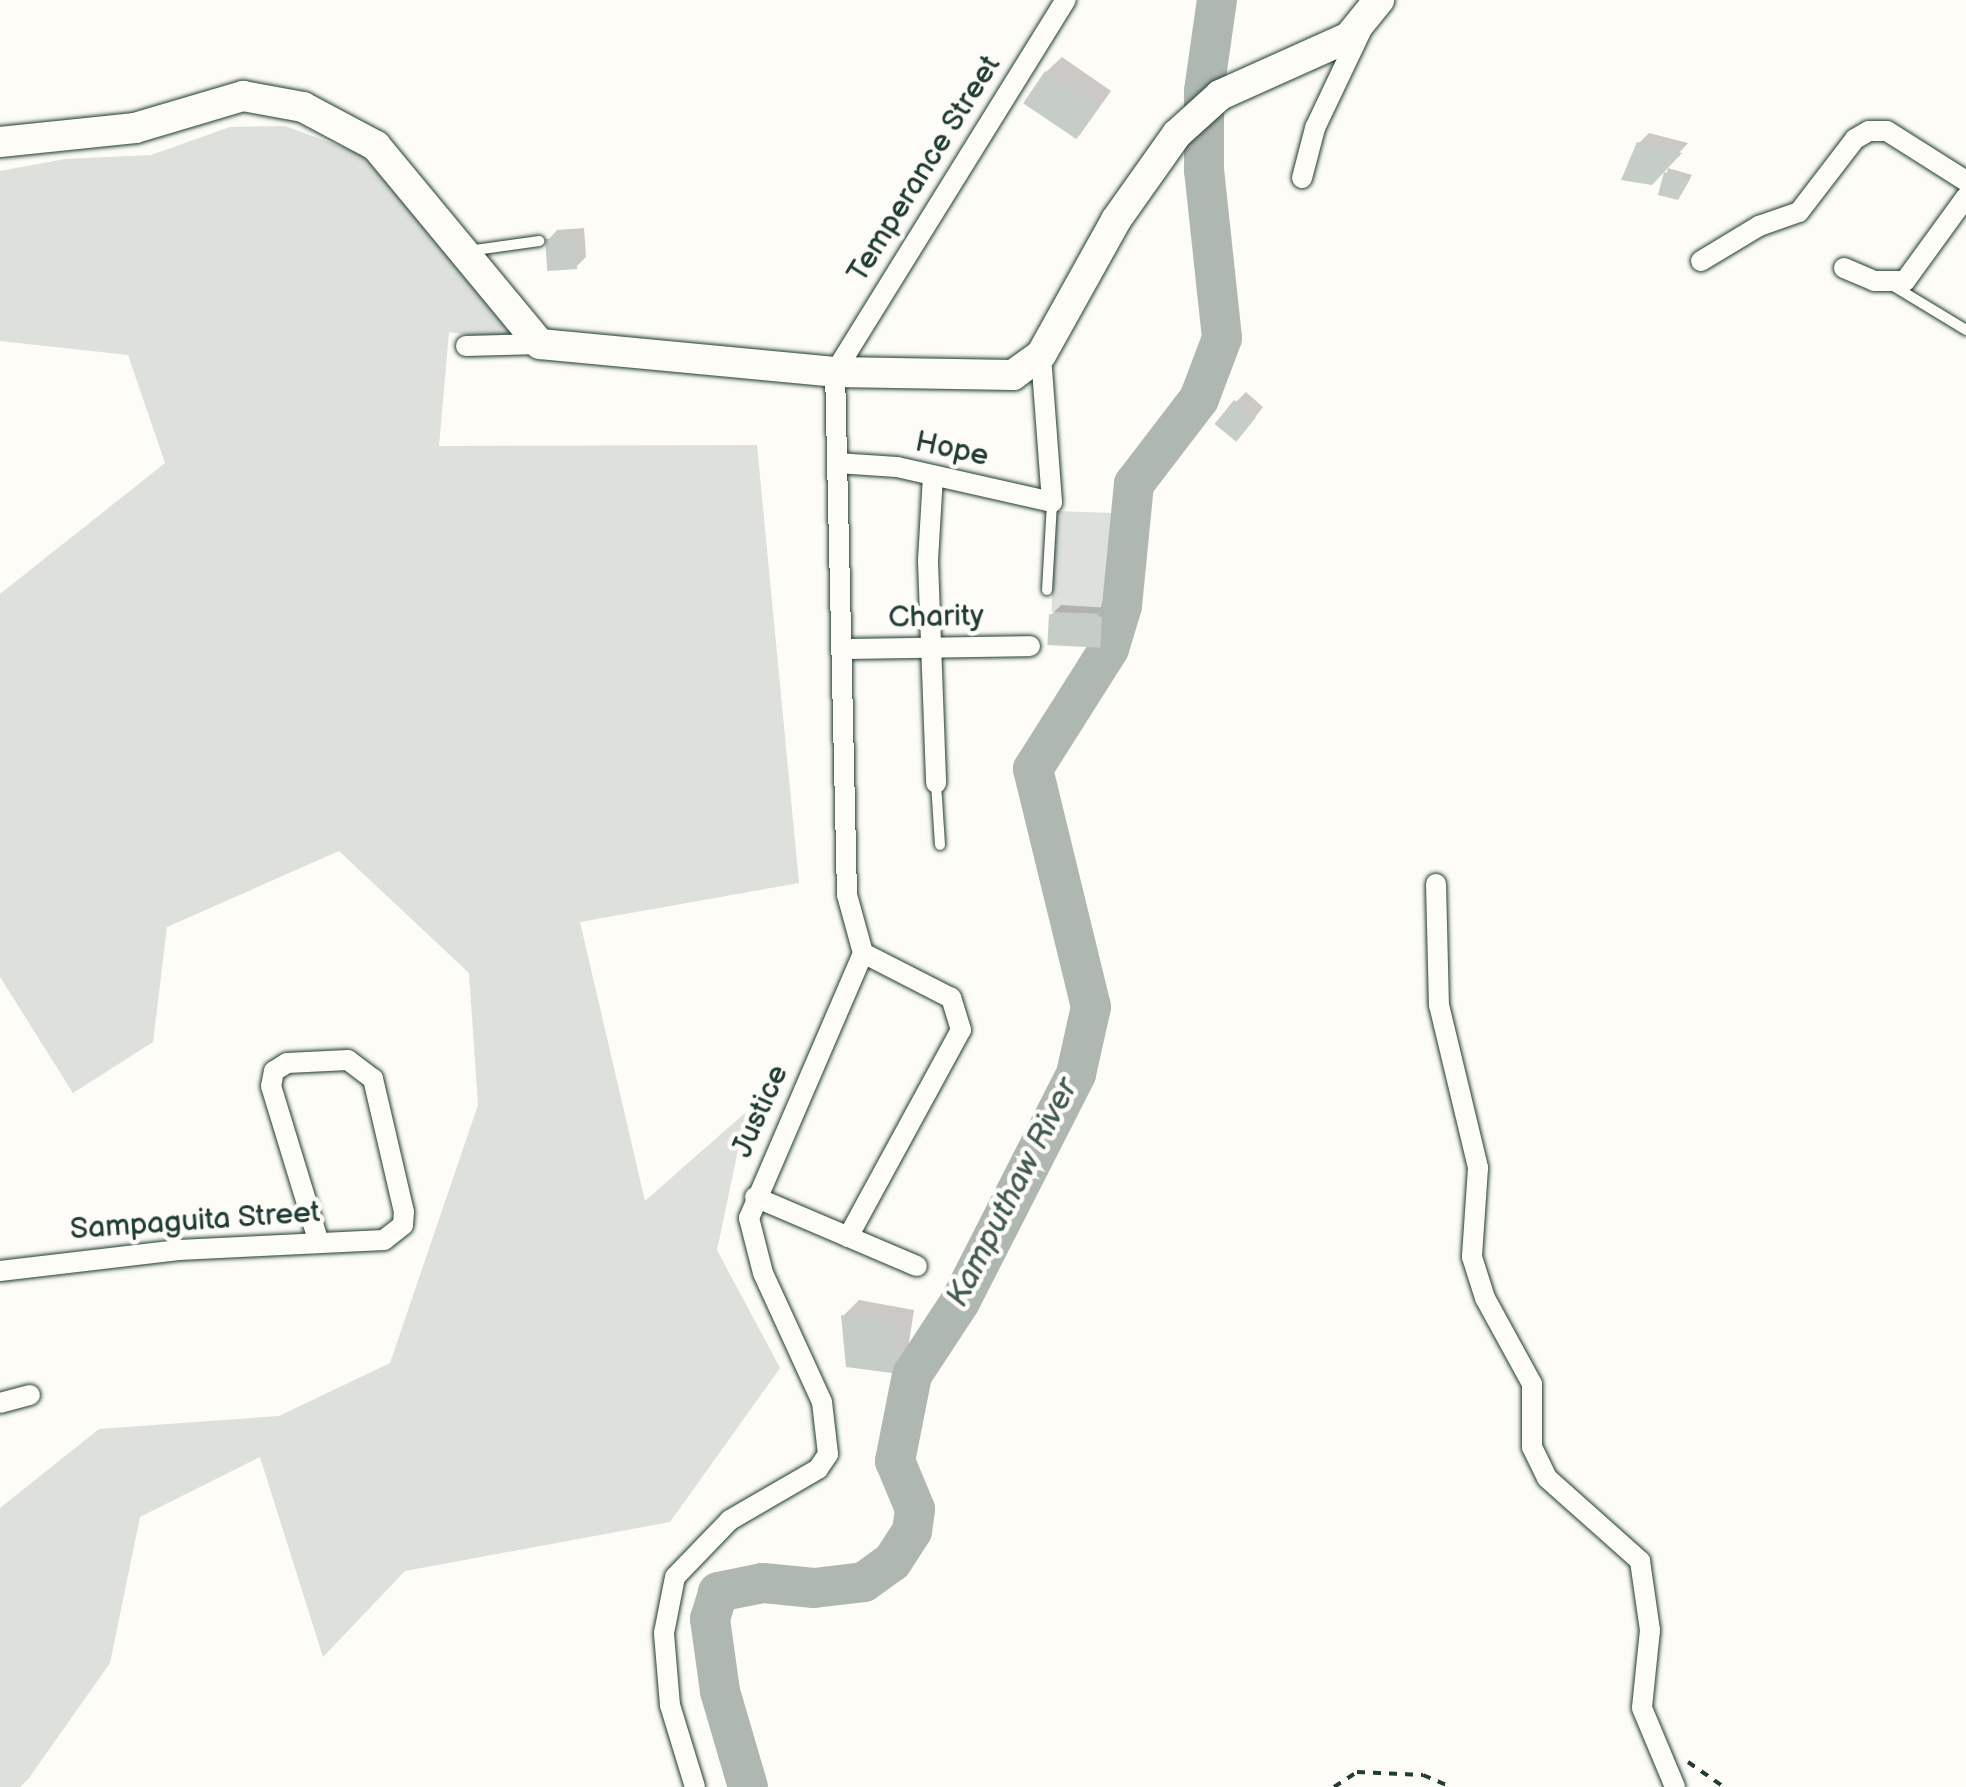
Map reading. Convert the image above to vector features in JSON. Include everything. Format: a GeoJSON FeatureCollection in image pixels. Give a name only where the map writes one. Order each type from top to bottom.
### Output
{"type":"FeatureCollection","features":[{"type":"Feature","properties":{"kind":"street","name":"Temperance Street"},"geometry":{"type":"LineString","coordinates":[[835,372],[1066,0]]}},
{"type":"Feature","properties":{"kind":"street"},"geometry":{"type":"LineString","coordinates":[[1302,178],[1315,128],[1379,0]]}},
{"type":"Feature","properties":{"kind":"street"},"geometry":{"type":"LineString","coordinates":[[466,346],[540,344],[835,372],[1012,375],[1041,355],[1116,220],[1178,134],[1220,95],[1363,28]]}},
{"type":"Feature","properties":{"kind":"street"},"geometry":{"type":"LineString","coordinates":[[0,142],[136,128],[243,96],[303,106],[376,146],[540,344]]}},
{"type":"Feature","properties":{"kind":"street"},"geometry":{"type":"LineString","coordinates":[[1701,262],[1759,226],[1799,212],[1855,138],[1870,131],[1887,131],[1966,181]]}},
{"type":"Feature","properties":{"kind":"street"},"geometry":{"type":"LineString","coordinates":[[1844,268],[1891,284],[1915,270],[1966,197]]}},
{"type":"Feature","properties":{"kind":"street"},"geometry":{"type":"LineString","coordinates":[[1041,355],[1052,502]]}},
{"type":"Feature","properties":{"kind":"street"},"geometry":{"type":"LineString","coordinates":[[835,372],[847,896],[862,953],[952,998],[961,1030],[848,1237]]}},
{"type":"Feature","properties":{"kind":"street","name":"Hope"},"geometry":{"type":"LineString","coordinates":[[837,463],[933,476],[1052,502]]}},
{"type":"Feature","properties":{"kind":"street"},"geometry":{"type":"LineString","coordinates":[[933,476],[928,561],[936,783]]}},
{"type":"Feature","properties":{"kind":"street","name":"Charity"},"geometry":{"type":"LineString","coordinates":[[842,649],[1030,646]]}},
{"type":"Feature","properties":{"kind":"street"},"geometry":{"type":"LineString","coordinates":[[1436,884],[1439,1005],[1478,1168],[1472,1257],[1485,1298],[1532,1384],[1532,1448],[1547,1478],[1640,1562],[1650,1630],[1642,1708],[1675,1787]]}},
{"type":"Feature","properties":{"kind":"street","name":"Justice"},"geometry":{"type":"LineString","coordinates":[[696,1787],[670,1705],[664,1633],[674,1577],[730,1520],[818,1469],[828,1454],[822,1402],[750,1237],[755,1197],[862,953]]}},
{"type":"Feature","properties":{"kind":"street","name":"Sampaguita Street"},"geometry":{"type":"LineString","coordinates":[[0,1271],[318,1240],[384,1240],[394,1233],[404,1212],[373,1079],[348,1060],[286,1063],[274,1071],[270,1086],[318,1240]]}},
{"type":"Feature","properties":{"kind":"street"},"geometry":{"type":"LineString","coordinates":[[755,1197],[917,1266]]}},
{"type":"Feature","properties":{"kind":"street"},"geometry":{"type":"LineString","coordinates":[[0,1403],[30,1394]]}},
{"type":"Feature","properties":{"kind":"lane"},"geometry":{"type":"LineString","coordinates":[[462,251],[539,241]]}},
{"type":"Feature","properties":{"kind":"lane"},"geometry":{"type":"LineString","coordinates":[[1891,284],[1966,330]]}},
{"type":"Feature","properties":{"kind":"lane"},"geometry":{"type":"LineString","coordinates":[[1047,590],[1052,502]]}},
{"type":"Feature","properties":{"kind":"lane"},"geometry":{"type":"LineString","coordinates":[[936,783],[940,844]]}},
{"type":"Feature","properties":{"kind":"path"},"geometry":{"type":"LineString","coordinates":[[1334,1787],[1357,1772],[1423,1775],[1451,1787]]}},
{"type":"Feature","properties":{"kind":"shaded area"},"geometry":{"type":"Polygon","coordinates":[[[285,126],[361,154],[516,330],[496,339],[449,332],[439,446],[757,445],[799,883],[580,922],[645,1201],[746,1112],[717,1250],[780,1368],[670,1522],[405,1571],[323,1657],[260,1457],[140,1517],[110,1663],[29,1778],[20,1787],[0,1787],[0,1508],[99,1429],[279,1416],[390,1363],[478,1105],[469,973],[339,851],[167,927],[153,1042],[73,1093],[0,977],[0,594],[165,463],[128,355],[0,341],[0,171],[65,159],[151,155],[230,127],[285,126]]]}},
{"type":"Feature","properties":{"kind":"shaded area"},"geometry":{"type":"Polygon","coordinates":[[[1055,511],[1113,513],[1109,614],[1051,612],[1055,511]]]}},
{"type":"Feature","properties":{"kind":"building"},"geometry":{"type":"Polygon","coordinates":[[[1045,71],[1098,107],[1076,139],[1023,103],[1045,71]]]}},
{"type":"Feature","properties":{"kind":"building"},"geometry":{"type":"Polygon","coordinates":[[[1637,142],[1682,153],[1652,185],[1621,180],[1637,142]]]}},
{"type":"Feature","properties":{"kind":"building"},"geometry":{"type":"Polygon","coordinates":[[[1664,172],[1690,179],[1678,200],[1658,195],[1664,172]]]}},
{"type":"Feature","properties":{"kind":"building"},"geometry":{"type":"Polygon","coordinates":[[[575,237],[577,269],[547,271],[545,239],[575,237]]]}},
{"type":"Feature","properties":{"kind":"building"},"geometry":{"type":"Polygon","coordinates":[[[1234,400],[1256,418],[1236,442],[1214,424],[1234,400]]]}},
{"type":"Feature","properties":{"kind":"building"},"geometry":{"type":"Polygon","coordinates":[[[1049,614],[1102,617],[1100,648],[1047,645],[1049,614]]]}},
{"type":"Feature","properties":{"kind":"building"},"geometry":{"type":"Polygon","coordinates":[[[841,1315],[900,1324],[892,1373],[846,1367],[841,1315]]]}},
{"type":"Feature","properties":{"kind":"waterway","name":"Kamputhaw River"},"geometry":{"type":"LineString","coordinates":[[748,1787],[720,1691],[710,1619],[718,1592],[763,1583],[814,1588],[864,1582],[892,1562],[912,1531],[915,1509],[895,1461],[912,1375],[960,1302],[1076,1074],[1091,1007],[1033,769],[1109,649],[1122,606],[1134,484],[1199,399],[1222,338],[1204,170],[1204,91],[1217,0]]}}]}
